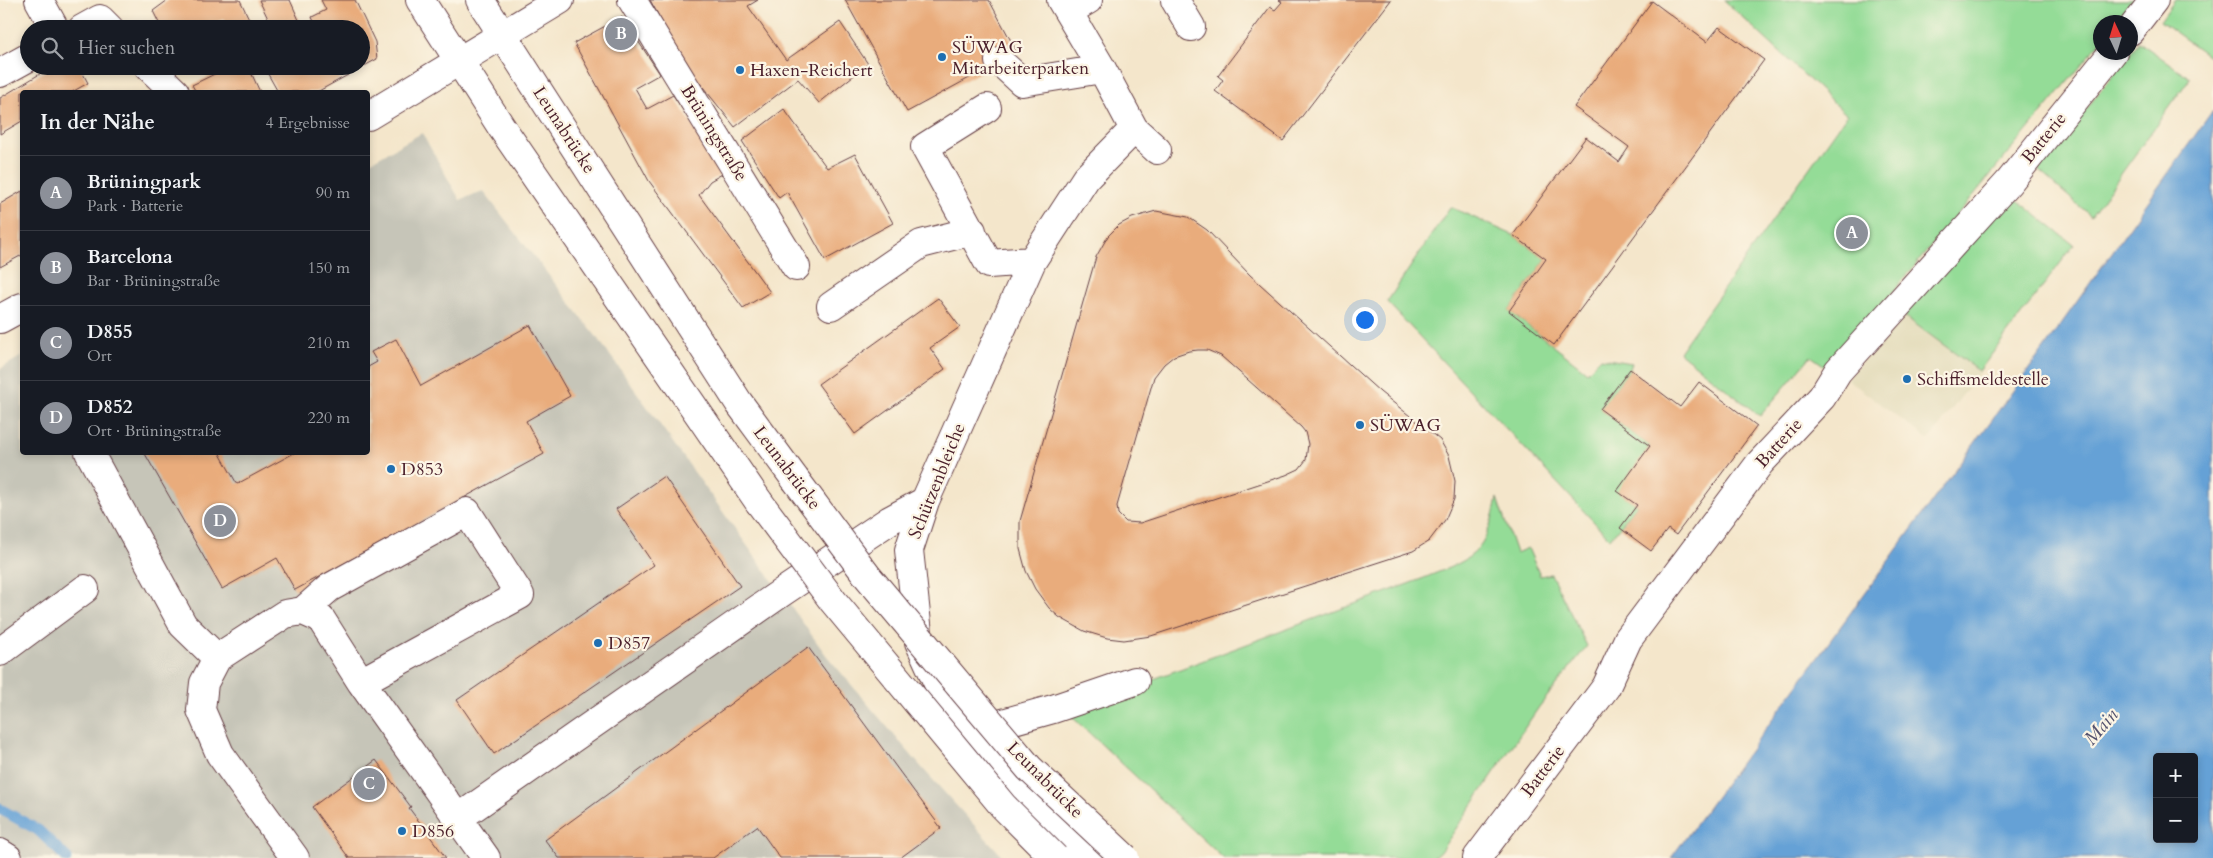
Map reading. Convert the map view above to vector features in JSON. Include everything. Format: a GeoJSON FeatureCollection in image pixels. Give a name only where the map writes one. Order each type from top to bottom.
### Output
{"type":"FeatureCollection","features":[{"type":"Feature","properties":{"kind":"street"},"geometry":{"type":"LineString","coordinates":[[38,0],[49,20]]}},
{"type":"Feature","properties":{"kind":"street"},"geometry":{"type":"LineString","coordinates":[[420,0],[502,128],[759,502],[833,601],[1003,806],[1057,846],[1088,858]]}},
{"type":"Feature","properties":{"kind":"street","name":"Leunabrücke"},"geometry":{"type":"LineString","coordinates":[[480,0],[739,403],[868,577],[1029,768],[1126,858]]}},
{"type":"Feature","properties":{"kind":"street"},"geometry":{"type":"LineString","coordinates":[[370,115],[560,0]]}},
{"type":"Feature","properties":{"kind":"street","name":"Brüningstraße"},"geometry":{"type":"LineString","coordinates":[[632,0],[796,266]]}},
{"type":"Feature","properties":{"kind":"street"},"geometry":{"type":"LineString","coordinates":[[1175,0],[1191,27]]}},
{"type":"Feature","properties":{"kind":"street"},"geometry":{"type":"LineString","coordinates":[[2138,21],[2154,0]]}},
{"type":"Feature","properties":{"kind":"street"},"geometry":{"type":"LineString","coordinates":[[1072,4],[1102,69],[1134,129],[1157,150]]}},
{"type":"Feature","properties":{"kind":"street","name":"Batterie"},"geometry":{"type":"LineString","coordinates":[[1477,858],[1606,687],[1628,639],[1760,463],[1822,397],[1838,372],[2009,182],[2107,60]]}},
{"type":"Feature","properties":{"kind":"street"},"geometry":{"type":"LineString","coordinates":[[999,61],[1022,82],[1102,69]]}},
{"type":"Feature","properties":{"kind":"street"},"geometry":{"type":"LineString","coordinates":[[0,72],[20,62]]}},
{"type":"Feature","properties":{"kind":"street"},"geometry":{"type":"LineString","coordinates":[[157,75],[173,90]]}},
{"type":"Feature","properties":{"kind":"street"},"geometry":{"type":"LineString","coordinates":[[987,108],[925,147],[989,264],[1032,261]]}},
{"type":"Feature","properties":{"kind":"street","name":"Schützenbleiche"},"geometry":{"type":"LineString","coordinates":[[1057,846],[956,723],[919,642],[909,550],[924,501],[1032,261],[1086,178],[1134,129]]}},
{"type":"Feature","properties":{"kind":"street"},"geometry":{"type":"LineString","coordinates":[[831,306],[921,244],[972,231]]}},
{"type":"Feature","properties":{"kind":"street"},"geometry":{"type":"LineString","coordinates":[[91,455],[183,625],[217,658]]}},
{"type":"Feature","properties":{"kind":"street"},"geometry":{"type":"LineString","coordinates":[[457,819],[782,593],[890,520],[924,501]]}},
{"type":"Feature","properties":{"kind":"street"},"geometry":{"type":"LineString","coordinates":[[295,858],[220,754],[201,710],[204,682],[217,658],[285,614],[303,611],[329,588],[468,512],[520,595],[361,682]]}},
{"type":"Feature","properties":{"kind":"street"},"geometry":{"type":"LineString","coordinates":[[0,652],[86,589]]}},
{"type":"Feature","properties":{"kind":"street"},"geometry":{"type":"LineString","coordinates":[[303,611],[321,619],[361,682],[486,858]]}},
{"type":"Feature","properties":{"kind":"street"},"geometry":{"type":"LineString","coordinates":[[965,734],[1053,709],[1135,682]]}},
{"type":"Feature","properties":{"kind":"street"},"geometry":{"type":"LineString","coordinates":[[0,853],[8,858]]}},
{"type":"Feature","properties":{"kind":"shaded area"},"geometry":{"type":"Polygon","coordinates":[[[422,133],[460,200],[483,191],[599,340],[826,655],[923,769],[1004,858],[0,858],[0,369],[20,357],[20,455],[370,455],[370,162],[422,133]]]}},
{"type":"Feature","properties":{"kind":"shaded area"},"geometry":{"type":"Polygon","coordinates":[[[2010,194],[2074,245],[1929,440],[1847,379],[2010,194]]]}},
{"type":"Feature","properties":{"kind":"green space"},"geometry":{"type":"Polygon","coordinates":[[[1724,0],[2136,0],[2123,15],[2093,15],[2093,51],[1829,369],[1811,356],[1760,416],[1679,352],[1847,115],[1724,0]]]}},
{"type":"Feature","properties":{"kind":"green space"},"geometry":{"type":"Polygon","coordinates":[[[2175,0],[2213,0],[2213,53],[2210,57],[2160,21],[2175,0]]]}},
{"type":"Feature","properties":{"kind":"green space"},"geometry":{"type":"Polygon","coordinates":[[[2139,42],[2190,78],[2091,216],[2038,170],[2125,60],[2138,60],[2139,42]]]}},
{"type":"Feature","properties":{"kind":"green space"},"geometry":{"type":"Polygon","coordinates":[[[2010,194],[2074,245],[1979,371],[1903,315],[2010,194]]]}},
{"type":"Feature","properties":{"kind":"green space"},"geometry":{"type":"Polygon","coordinates":[[[1450,207],[1513,235],[1546,259],[1509,311],[1587,372],[1601,358],[1632,363],[1630,369],[1600,409],[1650,446],[1618,491],[1637,505],[1610,539],[1387,302],[1450,207]]]}},
{"type":"Feature","properties":{"kind":"green space"},"geometry":{"type":"Polygon","coordinates":[[[1497,498],[1516,553],[1528,548],[1540,576],[1551,574],[1587,646],[1539,707],[1440,852],[1433,858],[1223,858],[1069,714],[1148,681],[1457,564],[1474,553],[1483,541],[1492,520],[1497,498]]]}},
{"type":"Feature","properties":{"kind":"water","name":"Main"},"geometry":{"type":"Polygon","coordinates":[[[2213,110],[2213,858],[1671,858],[2037,358],[2213,110]]]}},
{"type":"Feature","properties":{"kind":"building"},"geometry":{"type":"Polygon","coordinates":[[[168,0],[240,0],[250,20],[158,20],[153,11],[168,0]]]}},
{"type":"Feature","properties":{"kind":"building"},"geometry":{"type":"Polygon","coordinates":[[[259,0],[290,0],[299,20],[269,20],[259,0]]]}},
{"type":"Feature","properties":{"kind":"building"},"geometry":{"type":"Polygon","coordinates":[[[321,0],[355,0],[365,20],[313,20],[312,17],[326,10],[321,0]]]}},
{"type":"Feature","properties":{"kind":"building"},"geometry":{"type":"Polygon","coordinates":[[[650,0],[758,0],[748,6],[786,60],[840,22],[868,64],[819,103],[798,79],[735,127],[687,67],[650,0]]]}},
{"type":"Feature","properties":{"kind":"building","name":"SÜWAG Mitarbeiterparken"},"geometry":{"type":"Polygon","coordinates":[[[845,0],[989,0],[1017,52],[907,112],[845,0]]]}},
{"type":"Feature","properties":{"kind":"building"},"geometry":{"type":"Polygon","coordinates":[[[1279,0],[1391,0],[1283,141],[1215,91],[1223,80],[1218,76],[1270,7],[1275,10],[1282,2],[1279,0]]]}},
{"type":"Feature","properties":{"kind":"building"},"geometry":{"type":"Polygon","coordinates":[[[1652,1],[1707,42],[1719,27],[1764,60],[1554,345],[1509,311],[1546,259],[1513,235],[1586,137],[1619,162],[1629,147],[1574,107],[1652,1]]]}},
{"type":"Feature","properties":{"kind":"building"},"geometry":{"type":"Polygon","coordinates":[[[622,17],[660,74],[635,88],[647,109],[673,95],[724,173],[710,181],[699,195],[770,292],[743,308],[649,181],[574,43],[622,17]]]}},
{"type":"Feature","properties":{"kind":"building"},"geometry":{"type":"Polygon","coordinates":[[[370,32],[375,42],[377,59],[370,63],[370,32]]]}},
{"type":"Feature","properties":{"kind":"building"},"geometry":{"type":"Polygon","coordinates":[[[38,75],[84,75],[88,83],[76,90],[20,90],[20,122],[0,134],[0,98],[38,75]]]}},
{"type":"Feature","properties":{"kind":"building"},"geometry":{"type":"Polygon","coordinates":[[[213,75],[252,75],[259,90],[195,90],[192,85],[213,75]]]}},
{"type":"Feature","properties":{"kind":"building"},"geometry":{"type":"Polygon","coordinates":[[[268,75],[348,75],[321,90],[277,90],[268,75]]]}},
{"type":"Feature","properties":{"kind":"building"},"geometry":{"type":"Polygon","coordinates":[[[784,109],[827,168],[855,154],[893,223],[825,260],[787,192],[779,198],[742,141],[784,109]]]}},
{"type":"Feature","properties":{"kind":"building"},"geometry":{"type":"Polygon","coordinates":[[[20,192],[20,256],[0,267],[0,204],[20,192]]]}},
{"type":"Feature","properties":{"kind":"building","name":"SÜWAG"},"geometry":{"type":"Polygon","coordinates":[[[1156,211],[1188,217],[1207,230],[1250,275],[1380,392],[1440,440],[1449,456],[1455,481],[1454,499],[1445,520],[1429,541],[1413,551],[1151,636],[1124,640],[1107,638],[1084,631],[1059,617],[1049,608],[1035,589],[1026,571],[1020,549],[1020,521],[1096,257],[1108,236],[1119,225],[1132,218],[1156,211]],[[1207,350],[1189,351],[1174,356],[1164,364],[1154,377],[1117,506],[1118,514],[1126,522],[1140,523],[1286,475],[1299,469],[1306,460],[1308,444],[1305,432],[1301,427],[1221,356],[1207,350]]]}},
{"type":"Feature","properties":{"kind":"building"},"geometry":{"type":"Polygon","coordinates":[[[938,298],[960,327],[930,348],[945,369],[855,434],[818,384],[938,298]]]}},
{"type":"Feature","properties":{"kind":"building","name":"D853"},"geometry":{"type":"Polygon","coordinates":[[[530,325],[570,396],[526,421],[544,454],[295,590],[277,558],[222,589],[146,455],[221,455],[237,484],[290,455],[370,455],[370,366],[377,362],[371,352],[396,339],[421,386],[530,325]]]}},
{"type":"Feature","properties":{"kind":"building"},"geometry":{"type":"Polygon","coordinates":[[[1630,369],[1680,407],[1699,382],[1757,426],[1676,535],[1668,529],[1651,551],[1620,528],[1637,505],[1617,491],[1650,446],[1600,409],[1630,369]]]}},
{"type":"Feature","properties":{"kind":"building","name":"D857"},"geometry":{"type":"Polygon","coordinates":[[[664,476],[740,586],[494,754],[457,700],[654,565],[616,509],[664,476]]]}},
{"type":"Feature","properties":{"kind":"building"},"geometry":{"type":"Polygon","coordinates":[[[808,647],[941,828],[900,858],[780,858],[757,826],[713,858],[559,858],[545,840],[808,647]]]}},
{"type":"Feature","properties":{"kind":"building"},"geometry":{"type":"Polygon","coordinates":[[[376,760],[446,858],[349,858],[312,807],[376,760]]]}},
{"type":"Feature","properties":{"kind":"waterway"},"geometry":{"type":"LineString","coordinates":[[0,809],[38,830],[67,858]]}},
{"type":"Feature","properties":{"kind":"place","name":"Barcelona"},"geometry":{"type":"Point","coordinates":[621,34]}},
{"type":"Feature","properties":{"kind":"place","name":"SÜWAG Mitarbeiterparken"},"geometry":{"type":"Point","coordinates":[942,57]}},
{"type":"Feature","properties":{"kind":"place","name":"Haxen-Reichert"},"geometry":{"type":"Point","coordinates":[740,70]}},
{"type":"Feature","properties":{"kind":"place","name":"Brüningpark"},"geometry":{"type":"Point","coordinates":[1852,233]}},
{"type":"Feature","properties":{"kind":"place","name":"Schiffsmeldestelle"},"geometry":{"type":"Point","coordinates":[1907,379]}},
{"type":"Feature","properties":{"kind":"place","name":"SÜWAG"},"geometry":{"type":"Point","coordinates":[1360,425]}},
{"type":"Feature","properties":{"kind":"place","name":"D853"},"geometry":{"type":"Point","coordinates":[391,469]}},
{"type":"Feature","properties":{"kind":"place","name":"D852"},"geometry":{"type":"Point","coordinates":[220,521]}},
{"type":"Feature","properties":{"kind":"place","name":"D857"},"geometry":{"type":"Point","coordinates":[598,643]}},
{"type":"Feature","properties":{"kind":"place","name":"D855"},"geometry":{"type":"Point","coordinates":[369,784]}},
{"type":"Feature","properties":{"kind":"place","name":"D856"},"geometry":{"type":"Point","coordinates":[402,831]}}]}
